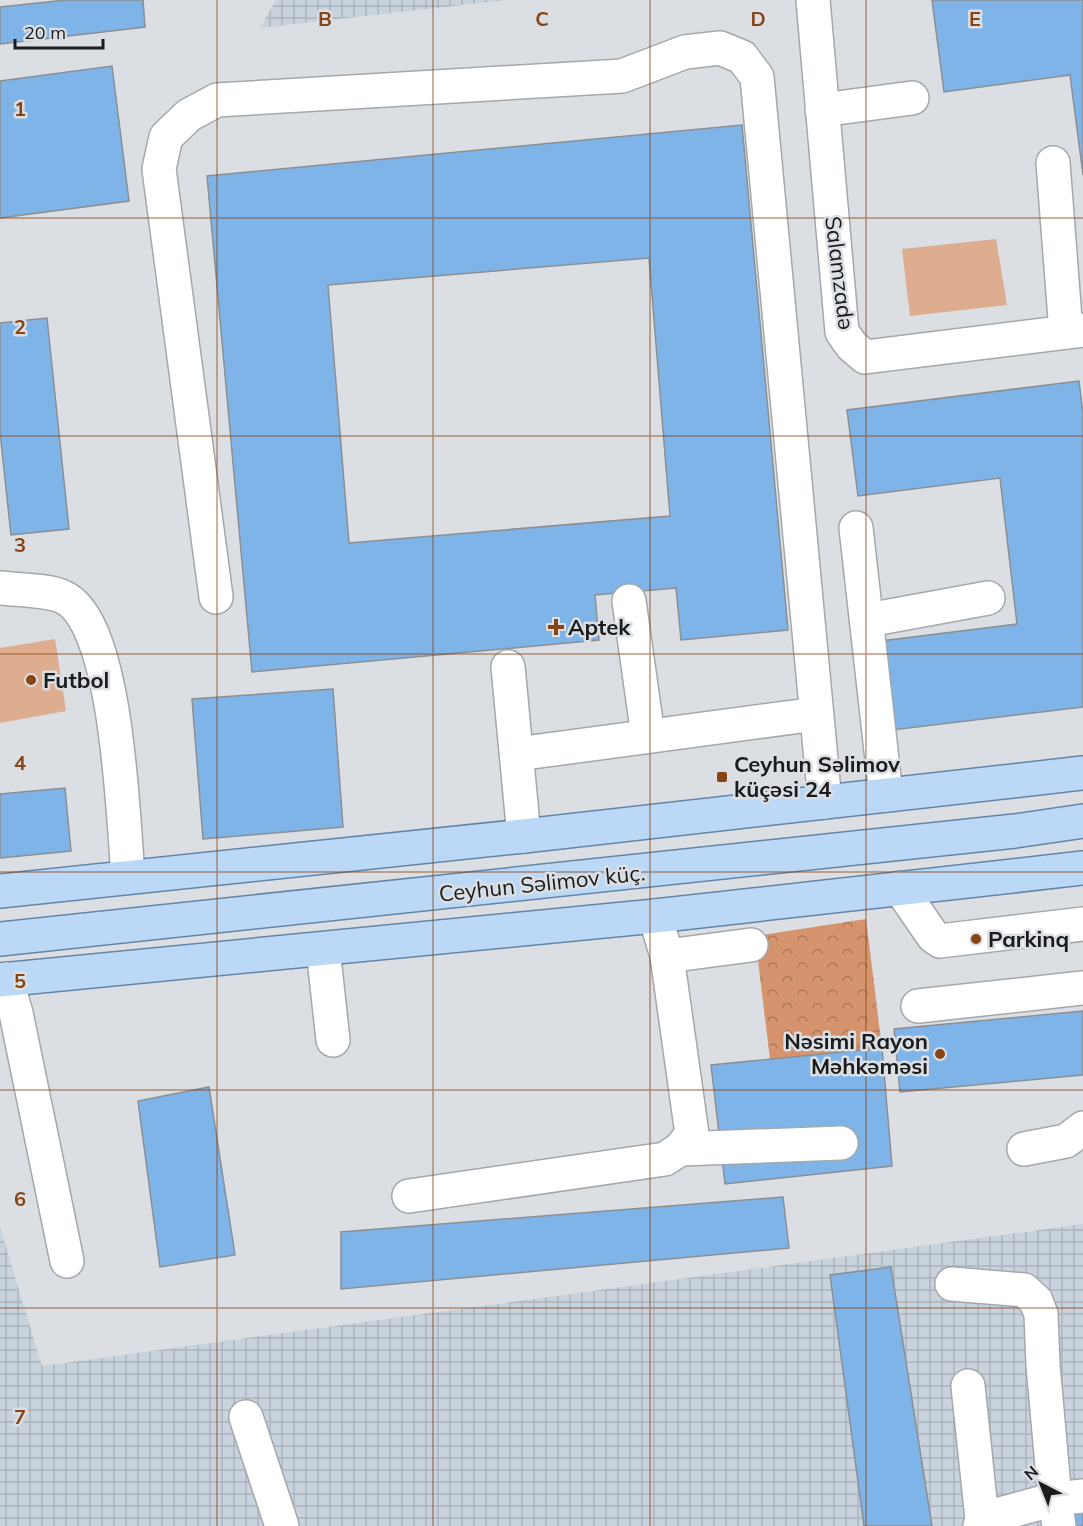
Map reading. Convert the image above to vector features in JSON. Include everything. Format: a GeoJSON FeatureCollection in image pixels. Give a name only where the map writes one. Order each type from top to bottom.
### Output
{"type":"FeatureCollection","features":[{"type":"Feature","properties":{"kind":"main road"},"geometry":{"type":"LineString","coordinates":[[0,891],[128,875],[524,836],[1083,773]]}},
{"type":"Feature","properties":{"kind":"main road","name":"Ceyhun Səlimov küç."},"geometry":{"type":"LineString","coordinates":[[0,939],[1014,831],[1075,827]]}},
{"type":"Feature","properties":{"kind":"main road","name":"Ceyhun Səlimov küç."},"geometry":{"type":"LineString","coordinates":[[3,980],[655,916],[1083,868]]}},
{"type":"Feature","properties":{"kind":"main road"},"geometry":{"type":"LineString","coordinates":[[323,950],[456,892]]}},
{"type":"Feature","properties":{"kind":"lane","name":"Salamzadə"},"geometry":{"type":"LineString","coordinates":[[813,0],[842,332],[852,346],[865,357],[1074,331]]}},
{"type":"Feature","properties":{"kind":"lane"},"geometry":{"type":"LineString","coordinates":[[216,597],[159,169],[166,137],[189,116],[217,100],[622,76],[685,52],[720,48],[742,57],[756,77],[825,802]]}},
{"type":"Feature","properties":{"kind":"lane"},"geometry":{"type":"LineString","coordinates":[[822,110],[912,98]]}},
{"type":"Feature","properties":{"kind":"lane"},"geometry":{"type":"LineString","coordinates":[[1053,163],[1074,331]]}},
{"type":"Feature","properties":{"kind":"lane"},"geometry":{"type":"LineString","coordinates":[[856,528],[886,795]]}},
{"type":"Feature","properties":{"kind":"lane"},"geometry":{"type":"LineString","coordinates":[[0,588],[63,596],[84,617],[99,646],[115,722],[128,875]]}},
{"type":"Feature","properties":{"kind":"lane"},"geometry":{"type":"LineString","coordinates":[[867,620],[988,598]]}},
{"type":"Feature","properties":{"kind":"lane"},"geometry":{"type":"LineString","coordinates":[[629,600],[648,736]]}},
{"type":"Feature","properties":{"kind":"lane"},"geometry":{"type":"LineString","coordinates":[[508,667],[524,836]]}},
{"type":"Feature","properties":{"kind":"lane"},"geometry":{"type":"LineString","coordinates":[[517,754],[816,714]]}},
{"type":"Feature","properties":{"kind":"lane"},"geometry":{"type":"LineString","coordinates":[[900,888],[933,936],[940,941],[1083,924]]}},
{"type":"Feature","properties":{"kind":"lane"},"geometry":{"type":"LineString","coordinates":[[409,1196],[665,1158],[680,1149],[692,1134],[667,956],[655,916]]}},
{"type":"Feature","properties":{"kind":"lane"},"geometry":{"type":"LineString","coordinates":[[667,956],[751,945]]}},
{"type":"Feature","properties":{"kind":"lane"},"geometry":{"type":"LineString","coordinates":[[323,950],[333,1040]]}},
{"type":"Feature","properties":{"kind":"lane"},"geometry":{"type":"LineString","coordinates":[[3,980],[16,1013],[68,1261]]}},
{"type":"Feature","properties":{"kind":"lane"},"geometry":{"type":"LineString","coordinates":[[918,1006],[1083,988]]}},
{"type":"Feature","properties":{"kind":"lane"},"geometry":{"type":"LineString","coordinates":[[1024,1149],[1066,1141],[1083,1128]]}},
{"type":"Feature","properties":{"kind":"lane"},"geometry":{"type":"LineString","coordinates":[[680,1149],[841,1143]]}},
{"type":"Feature","properties":{"kind":"lane"},"geometry":{"type":"LineString","coordinates":[[952,1284],[1024,1290],[1036,1301],[1041,1314],[1045,1389],[1066,1507],[981,1522],[968,1386]]}},
{"type":"Feature","properties":{"kind":"lane"},"geometry":{"type":"LineString","coordinates":[[246,1417],[282,1526]]}},
{"type":"Feature","properties":{"kind":"shaded area"},"geometry":{"type":"Polygon","coordinates":[[[276,0],[507,0],[260,28],[276,0]]]}},
{"type":"Feature","properties":{"kind":"shaded area"},"geometry":{"type":"Polygon","coordinates":[[[996,239],[1007,305],[910,316],[902,249],[996,239]]]}},
{"type":"Feature","properties":{"kind":"shaded area","name":"Futbol"},"geometry":{"type":"Polygon","coordinates":[[[55,639],[66,711],[0,723],[0,648],[55,639]]]}},
{"type":"Feature","properties":{"kind":"shaded area"},"geometry":{"type":"Polygon","coordinates":[[[1083,1224],[1083,1526],[0,1526],[0,1227],[42,1366],[1083,1224]]]}},
{"type":"Feature","properties":{"kind":"green space"},"geometry":{"type":"Polygon","coordinates":[[[866,919],[882,1048],[770,1059],[755,936],[866,919]]]}},
{"type":"Feature","properties":{"kind":"building"},"geometry":{"type":"Polygon","coordinates":[[[66,0],[143,0],[145,27],[0,44],[0,7],[66,0]]]}},
{"type":"Feature","properties":{"kind":"building"},"geometry":{"type":"Polygon","coordinates":[[[932,0],[1083,0],[1083,175],[1070,75],[944,92],[932,0]]]}},
{"type":"Feature","properties":{"kind":"building"},"geometry":{"type":"Polygon","coordinates":[[[112,66],[129,201],[0,218],[0,81],[112,66]]]}},
{"type":"Feature","properties":{"kind":"building"},"geometry":{"type":"Polygon","coordinates":[[[742,125],[788,630],[681,640],[676,588],[595,595],[599,640],[252,672],[207,176],[742,125]],[[649,258],[328,285],[349,543],[670,516],[649,258]]]}},
{"type":"Feature","properties":{"kind":"building"},"geometry":{"type":"Polygon","coordinates":[[[47,318],[69,529],[11,535],[0,432],[0,323],[47,318]]]}},
{"type":"Feature","properties":{"kind":"building"},"geometry":{"type":"Polygon","coordinates":[[[1079,381],[1083,414],[1083,707],[884,731],[873,642],[1017,624],[1000,478],[858,496],[847,410],[1079,381]]]}},
{"type":"Feature","properties":{"kind":"building"},"geometry":{"type":"Polygon","coordinates":[[[333,689],[343,827],[203,839],[192,699],[333,689]]]}},
{"type":"Feature","properties":{"kind":"building"},"geometry":{"type":"Polygon","coordinates":[[[65,788],[71,851],[0,858],[0,794],[65,788]]]}},
{"type":"Feature","properties":{"kind":"building"},"geometry":{"type":"Polygon","coordinates":[[[1083,1011],[1083,1075],[900,1092],[894,1029],[1083,1011]]]}},
{"type":"Feature","properties":{"kind":"building"},"geometry":{"type":"Polygon","coordinates":[[[882,1048],[892,1166],[725,1184],[711,1065],[882,1048]]]}},
{"type":"Feature","properties":{"kind":"building"},"geometry":{"type":"Polygon","coordinates":[[[209,1087],[235,1255],[160,1267],[138,1101],[209,1087]]]}},
{"type":"Feature","properties":{"kind":"building"},"geometry":{"type":"Polygon","coordinates":[[[783,1197],[789,1248],[341,1289],[341,1232],[783,1197]]]}},
{"type":"Feature","properties":{"kind":"building"},"geometry":{"type":"Polygon","coordinates":[[[891,1267],[932,1526],[864,1526],[830,1275],[891,1267]]]}},
{"type":"Feature","properties":{"kind":"building"},"geometry":{"type":"Polygon","coordinates":[[[1083,1509],[1083,1526],[1067,1526],[1066,1511],[1083,1509]]]}},
{"type":"Feature","properties":{"kind":"place","name":"Aptek"},"geometry":{"type":"Point","coordinates":[556,627]}},
{"type":"Feature","properties":{"kind":"place","name":"Futbol"},"geometry":{"type":"Point","coordinates":[31,680]}},
{"type":"Feature","properties":{"kind":"place","name":"Ceyhun Səlimov küçəsi 24"},"geometry":{"type":"Point","coordinates":[722,777]}},
{"type":"Feature","properties":{"kind":"place","name":"Parkinq"},"geometry":{"type":"Point","coordinates":[976,939]}},
{"type":"Feature","properties":{"kind":"place","name":"Nəsimi Rayon Məhkəməsi"},"geometry":{"type":"Point","coordinates":[940,1054]}}]}
